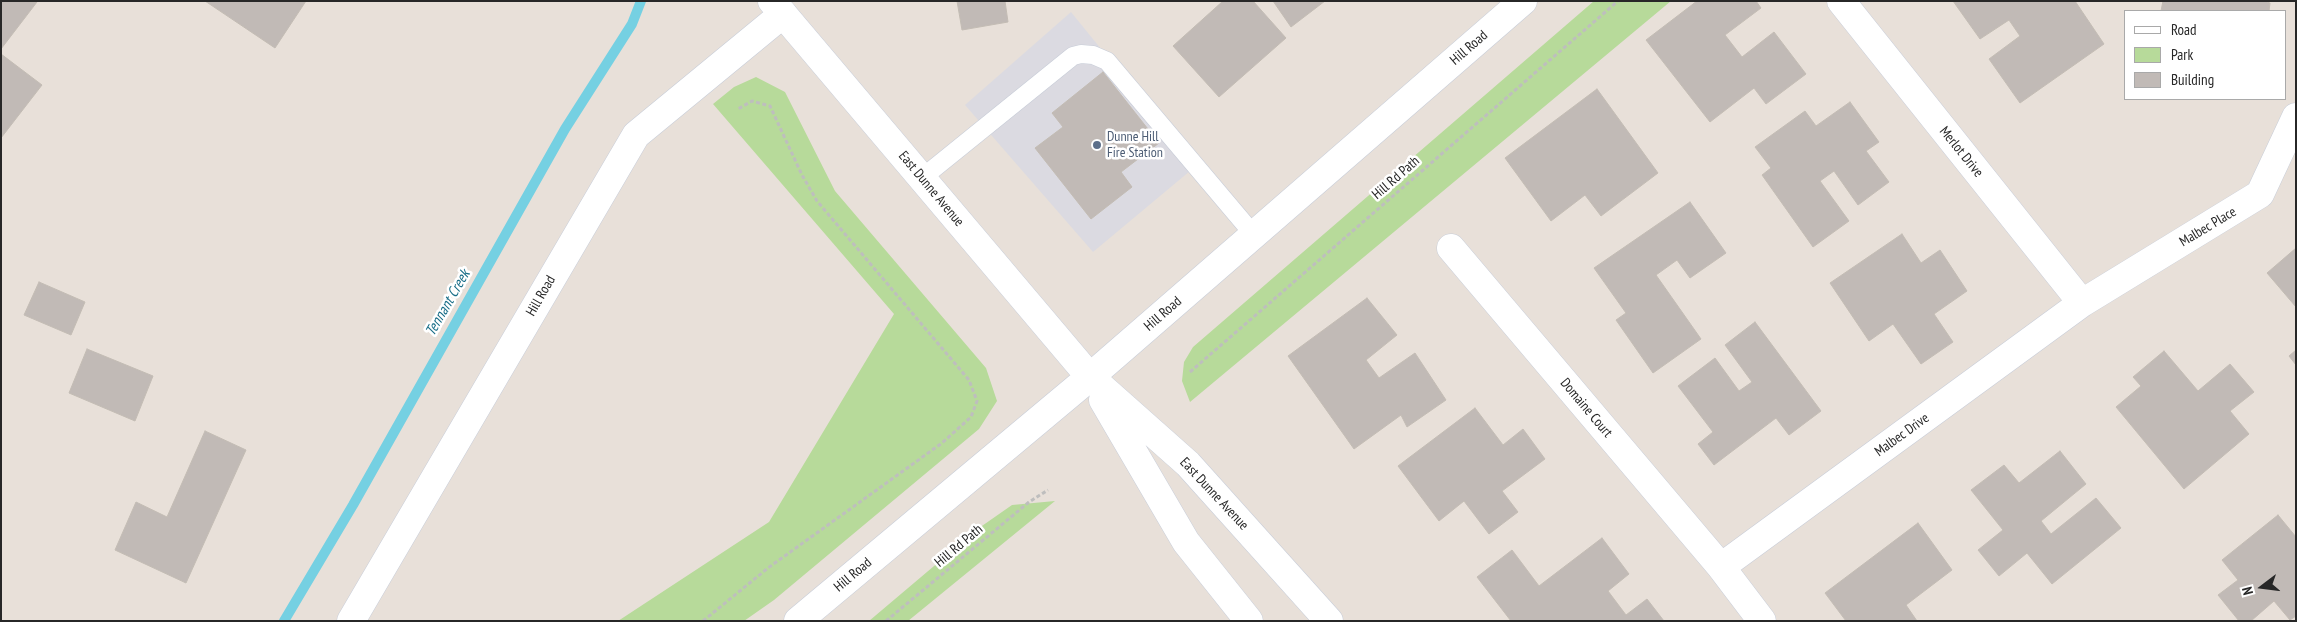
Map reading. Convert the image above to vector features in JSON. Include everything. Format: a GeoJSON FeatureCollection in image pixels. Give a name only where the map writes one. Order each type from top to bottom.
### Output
{"type":"FeatureCollection","features":[{"type":"Feature","properties":{"kind":"street","name":"Hill Road"},"geometry":{"type":"LineString","coordinates":[[798,621],[1090,377],[1523,1]]}},
{"type":"Feature","properties":{"kind":"street","name":"Merlot Drive"},"geometry":{"type":"LineString","coordinates":[[1840,1],[2082,304]]}},
{"type":"Feature","properties":{"kind":"street","name":"Hill Road"},"geometry":{"type":"LineString","coordinates":[[351,621],[636,135],[778,8]]}},
{"type":"Feature","properties":{"kind":"street","name":"East Dunne Avenue"},"geometry":{"type":"LineString","coordinates":[[778,8],[1090,377],[1188,464],[1329,621]]}},
{"type":"Feature","properties":{"kind":"street","name":"Malbec Place"},"geometry":{"type":"LineString","coordinates":[[2082,304],[2260,194],[2296,117]]}},
{"type":"Feature","properties":{"kind":"street","name":"Domaine Court"},"geometry":{"type":"LineString","coordinates":[[1451,248],[1721,567],[1762,621]]}},
{"type":"Feature","properties":{"kind":"street","name":"Malbec Drive"},"geometry":{"type":"LineString","coordinates":[[1721,567],[2082,304]]}},
{"type":"Feature","properties":{"kind":"street","name":"East Dunne Avenue"},"geometry":{"type":"LineString","coordinates":[[1090,377],[1186,542],[1249,621]]}},
{"type":"Feature","properties":{"kind":"lane"},"geometry":{"type":"LineString","coordinates":[[922,178],[1073,56],[1081,54],[1093,55],[1107,61],[1254,234]]}},
{"type":"Feature","properties":{"kind":"path","name":"Hill Rd Path"},"geometry":{"type":"LineString","coordinates":[[1190,372],[1618,1]]}},
{"type":"Feature","properties":{"kind":"path"},"geometry":{"type":"LineString","coordinates":[[703,621],[768,568],[942,442],[971,417],[977,401],[969,380],[817,201],[802,175],[770,106],[752,101],[738,109]]}},
{"type":"Feature","properties":{"kind":"path","name":"Hill Rd Path"},"geometry":{"type":"LineString","coordinates":[[886,621],[1029,502],[1048,490]]}},
{"type":"Feature","properties":{"kind":"shaded area"},"geometry":{"type":"Polygon","coordinates":[[[1071,12],[1196,166],[1093,252],[965,105],[1071,12]]]}},
{"type":"Feature","properties":{"kind":"green space"},"geometry":{"type":"Polygon","coordinates":[[[1594,1],[1671,1],[1190,402],[1182,381],[1184,362],[1193,347],[1594,1]]]}},
{"type":"Feature","properties":{"kind":"green space"},"geometry":{"type":"Polygon","coordinates":[[[756,77],[785,92],[835,191],[986,368],[997,401],[979,429],[774,600],[744,621],[618,621],[769,522],[894,314],[713,104],[734,87],[756,77]]]}},
{"type":"Feature","properties":{"kind":"green space"},"geometry":{"type":"Polygon","coordinates":[[[1055,501],[908,621],[869,621],[979,528],[1012,505],[1055,501]]]}},
{"type":"Feature","properties":{"kind":"building"},"geometry":{"type":"Polygon","coordinates":[[[1,1],[37,2],[1,49],[1,1]]]}},
{"type":"Feature","properties":{"kind":"building"},"geometry":{"type":"Polygon","coordinates":[[[205,1],[306,1],[275,48],[205,1]]]}},
{"type":"Feature","properties":{"kind":"building"},"geometry":{"type":"Polygon","coordinates":[[[957,1],[1005,1],[1008,22],[962,30],[957,1]]]}},
{"type":"Feature","properties":{"kind":"building"},"geometry":{"type":"Polygon","coordinates":[[[1223,1],[1253,1],[1286,38],[1219,97],[1173,46],[1223,1]]]}},
{"type":"Feature","properties":{"kind":"building"},"geometry":{"type":"Polygon","coordinates":[[[1273,1],[1325,1],[1291,27],[1273,1]]]}},
{"type":"Feature","properties":{"kind":"building"},"geometry":{"type":"Polygon","coordinates":[[[1697,1],[1756,1],[1761,8],[1725,35],[1742,57],[1774,32],[1806,74],[1766,104],[1754,88],[1710,122],[1646,40],[1697,1]]]}},
{"type":"Feature","properties":{"kind":"building"},"geometry":{"type":"Polygon","coordinates":[[[1953,1],[2075,1],[2104,44],[2020,103],[1989,59],[2020,36],[2009,20],[1980,39],[1953,1]]]}},
{"type":"Feature","properties":{"kind":"building"},"geometry":{"type":"Polygon","coordinates":[[[2163,1],[2264,1],[2270,3],[2269,10],[2161,10],[2163,1]]]}},
{"type":"Feature","properties":{"kind":"building"},"geometry":{"type":"Polygon","coordinates":[[[1,54],[42,85],[1,138],[1,54]]]}},
{"type":"Feature","properties":{"kind":"building","name":"Dunne Hill Fire Station"},"geometry":{"type":"Polygon","coordinates":[[[1103,72],[1159,143],[1121,172],[1132,187],[1091,219],[1035,148],[1063,127],[1052,113],[1103,72]]]}},
{"type":"Feature","properties":{"kind":"building"},"geometry":{"type":"Polygon","coordinates":[[[1597,89],[1658,173],[1601,216],[1585,195],[1551,221],[1505,158],[1597,89]]]}},
{"type":"Feature","properties":{"kind":"building"},"geometry":{"type":"Polygon","coordinates":[[[1850,102],[1879,142],[1866,151],[1889,182],[1858,205],[1834,171],[1820,181],[1849,221],[1813,247],[1762,175],[1771,168],[1755,147],[1805,111],[1816,126],[1850,102]]]}},
{"type":"Feature","properties":{"kind":"building"},"geometry":{"type":"Polygon","coordinates":[[[1690,202],[1726,253],[1690,278],[1677,260],[1656,275],[1701,339],[1653,373],[1616,320],[1626,313],[1594,268],[1690,202]]]}},
{"type":"Feature","properties":{"kind":"building"},"geometry":{"type":"Polygon","coordinates":[[[1902,234],[1921,263],[1940,250],[1967,291],[1934,314],[1953,342],[1921,364],[1893,324],[1869,341],[1830,283],[1902,234]]]}},
{"type":"Feature","properties":{"kind":"building"},"geometry":{"type":"Polygon","coordinates":[[[2296,248],[2296,307],[2267,273],[2296,248]]]}},
{"type":"Feature","properties":{"kind":"building"},"geometry":{"type":"Polygon","coordinates":[[[39,282],[85,302],[71,335],[24,315],[39,282]]]}},
{"type":"Feature","properties":{"kind":"building"},"geometry":{"type":"Polygon","coordinates":[[[1367,298],[1397,335],[1366,360],[1379,378],[1415,353],[1446,400],[1407,427],[1401,415],[1354,449],[1288,356],[1367,298]]]}},
{"type":"Feature","properties":{"kind":"building"},"geometry":{"type":"Polygon","coordinates":[[[1755,322],[1821,411],[1789,435],[1776,418],[1714,465],[1698,444],[1713,432],[1678,386],[1715,358],[1739,391],[1752,382],[1725,345],[1755,322]]]}},
{"type":"Feature","properties":{"kind":"building"},"geometry":{"type":"Polygon","coordinates":[[[87,349],[153,376],[135,421],[69,393],[87,349]]]}},
{"type":"Feature","properties":{"kind":"building"},"geometry":{"type":"Polygon","coordinates":[[[2296,350],[2296,365],[2289,356],[2296,350]]]}},
{"type":"Feature","properties":{"kind":"building"},"geometry":{"type":"Polygon","coordinates":[[[2164,351],[2198,391],[2230,364],[2254,392],[2230,411],[2249,434],[2184,489],[2116,407],[2141,386],[2133,377],[2164,351]]]}},
{"type":"Feature","properties":{"kind":"building"},"geometry":{"type":"Polygon","coordinates":[[[1475,408],[1503,445],[1523,429],[1545,459],[1502,491],[1518,512],[1489,534],[1464,501],[1439,521],[1398,466],[1475,408]]]}},
{"type":"Feature","properties":{"kind":"building"},"geometry":{"type":"Polygon","coordinates":[[[205,431],[246,450],[186,583],[115,550],[136,502],[167,517],[205,431]]]}},
{"type":"Feature","properties":{"kind":"building"},"geometry":{"type":"Polygon","coordinates":[[[2060,451],[2086,484],[2041,521],[2051,534],[2096,498],[2121,528],[2052,584],[2027,553],[1999,576],[1978,550],[2003,530],[1971,490],[2004,465],[2019,483],[2060,451]]]}},
{"type":"Feature","properties":{"kind":"building"},"geometry":{"type":"Polygon","coordinates":[[[2278,515],[2296,537],[2296,616],[2290,620],[2274,601],[2251,621],[2239,621],[2218,595],[2238,580],[2222,560],[2278,515]]]}},
{"type":"Feature","properties":{"kind":"building"},"geometry":{"type":"Polygon","coordinates":[[[1918,523],[1952,570],[1906,605],[1917,621],[1846,621],[1825,593],[1918,523]]]}},
{"type":"Feature","properties":{"kind":"building"},"geometry":{"type":"Polygon","coordinates":[[[1602,538],[1629,574],[1608,591],[1626,615],[1647,599],[1664,621],[1511,621],[1477,577],[1512,550],[1539,586],[1602,538]]]}},
{"type":"Feature","properties":{"kind":"waterway","name":"Tennant Creek"},"geometry":{"type":"LineString","coordinates":[[284,621],[353,505],[565,129],[632,24],[641,1]]}},
{"type":"Feature","properties":{"kind":"place","name":"Dunne Hill Fire Station"},"geometry":{"type":"Point","coordinates":[1097,145]}}]}
